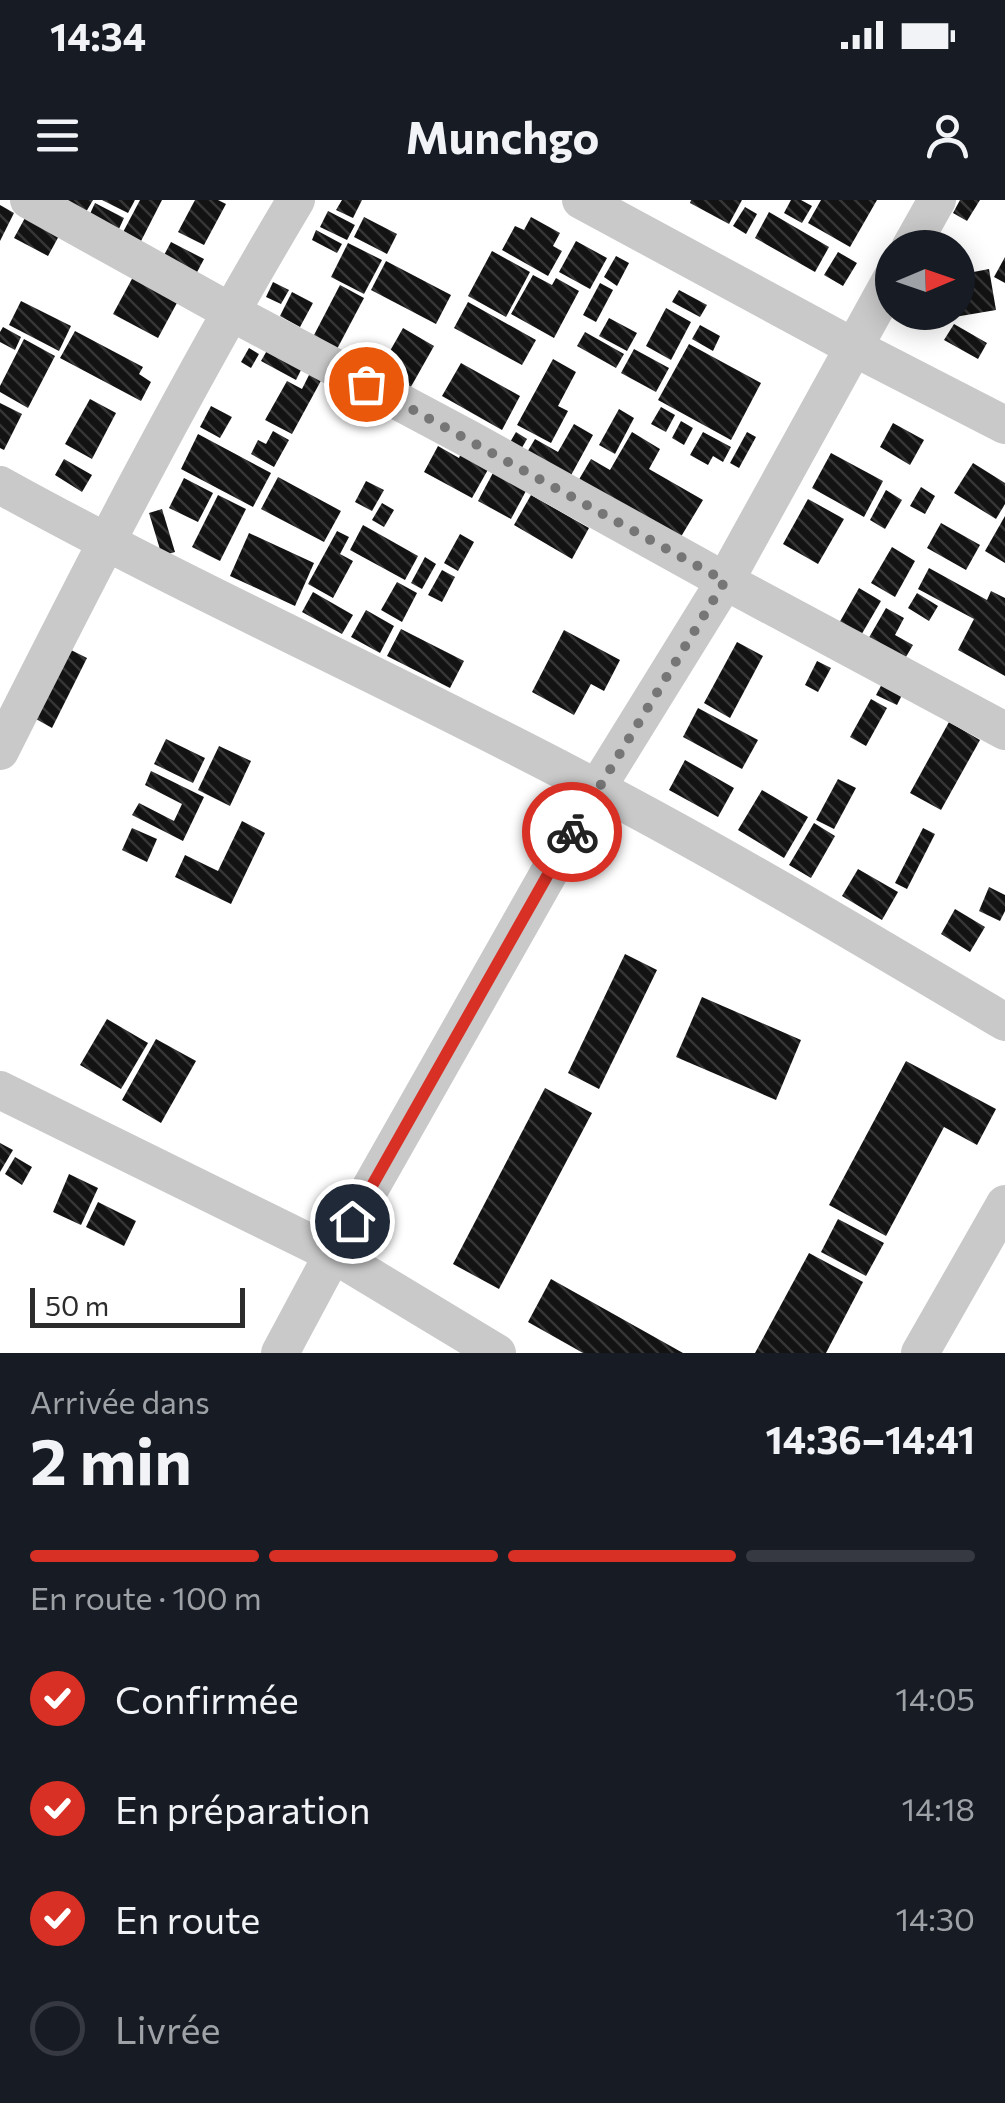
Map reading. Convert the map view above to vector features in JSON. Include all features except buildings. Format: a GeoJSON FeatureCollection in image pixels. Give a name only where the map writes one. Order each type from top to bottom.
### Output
{"type":"FeatureCollection","features":[{"type":"Feature","properties":{"kind":"street"},"geometry":{"type":"LineString","coordinates":[[29,200],[1005,731]]}},
{"type":"Feature","properties":{"kind":"street"},"geometry":{"type":"LineString","coordinates":[[0,751],[104,543],[229,312],[296,200]]}},
{"type":"Feature","properties":{"kind":"street"},"geometry":{"type":"LineString","coordinates":[[581,200],[1005,425]]}},
{"type":"Feature","properties":{"kind":"street"},"geometry":{"type":"LineString","coordinates":[[920,230],[937,200]]}},
{"type":"Feature","properties":{"kind":"street"},"geometry":{"type":"LineString","coordinates":[[280,1353],[597,788],[725,581],[875,308]]}},
{"type":"Feature","properties":{"kind":"street"},"geometry":{"type":"LineString","coordinates":[[0,485],[104,543],[597,788],[843,925],[1005,1022]]}},
{"type":"Feature","properties":{"kind":"street"},"geometry":{"type":"LineString","coordinates":[[0,1090],[333,1254],[496,1353]]}},
{"type":"Feature","properties":{"kind":"street"},"geometry":{"type":"LineString","coordinates":[[920,1353],[1005,1204]]}},
{"type":"Feature","properties":{"kind":"way so far"},"geometry":{"type":"LineString","coordinates":[[366,384],[725,581],[572,832]]}},
{"type":"Feature","properties":{"kind":"route"},"geometry":{"type":"LineString","coordinates":[[352,1221],[572,832]]}}]}
